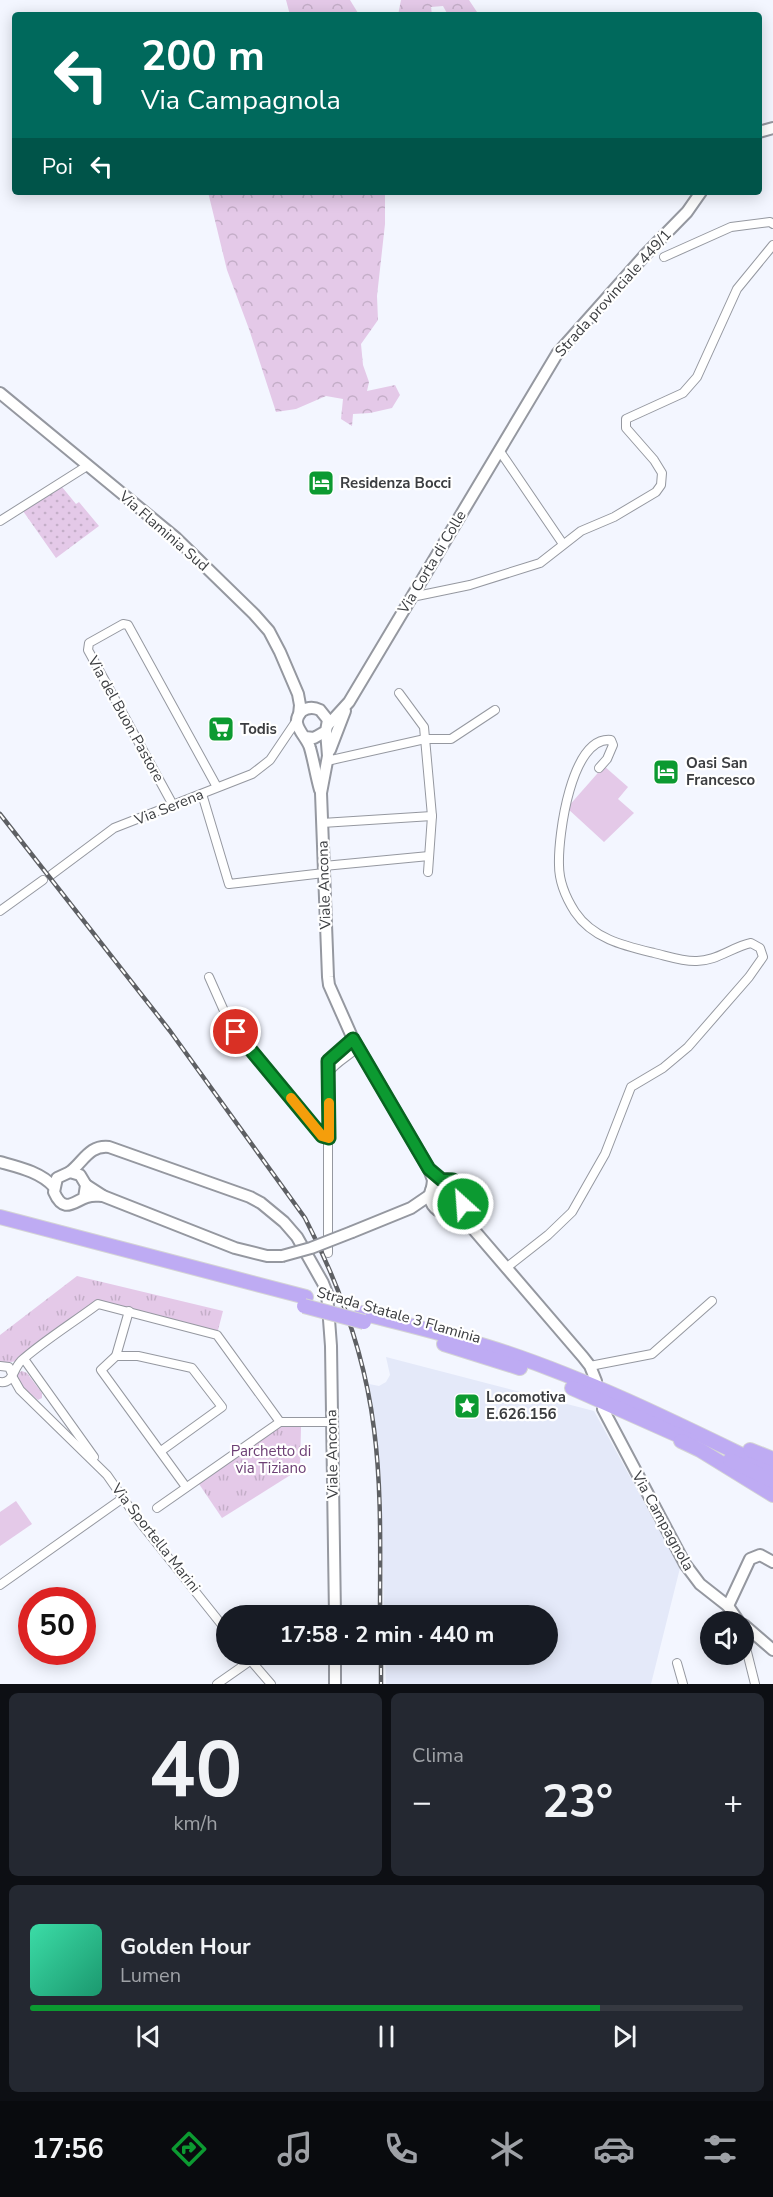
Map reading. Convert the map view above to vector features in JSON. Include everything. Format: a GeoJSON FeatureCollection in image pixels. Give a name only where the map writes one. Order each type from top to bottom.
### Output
{"type":"FeatureCollection","features":[{"type":"Feature","properties":{"kind":"highway","name":"Strada Statale 3 Flaminia"},"geometry":{"type":"LineString","coordinates":[[0,1217],[305,1302]]}},
{"type":"Feature","properties":{"kind":"highway","name":"Strada Statale 3 Flaminia"},"geometry":{"type":"LineString","coordinates":[[0,1225],[509,1354],[634,1403],[773,1470]]}},
{"type":"Feature","properties":{"kind":"highway","name":"Strada Statale 3 Flaminia"},"geometry":{"type":"LineString","coordinates":[[363,1317],[512,1365],[640,1417],[773,1481]]}},
{"type":"Feature","properties":{"kind":"highway"},"geometry":{"type":"LineString","coordinates":[[634,1403],[671,1415],[732,1444],[773,1459]]}},
{"type":"Feature","properties":{"kind":"highway"},"geometry":{"type":"LineString","coordinates":[[640,1417],[700,1450],[773,1495]]}},
{"type":"Feature","properties":{"kind":"main road","name":"Strada provinciale 449/1"},"geometry":{"type":"LineString","coordinates":[[512,429],[563,346],[687,212],[698,195]]}},
{"type":"Feature","properties":{"kind":"main road","name":"Via Flaminia Sud"},"geometry":{"type":"LineString","coordinates":[[0,393],[176,538],[254,614],[276,643],[298,694],[300,705],[298,728],[304,736]]}},
{"type":"Feature","properties":{"kind":"main road","name":"Via Corta di Colle"},"geometry":{"type":"LineString","coordinates":[[327,728],[351,698],[512,429]]}},
{"type":"Feature","properties":{"kind":"main road","name":"Via Flaminia Sud"},"geometry":{"type":"LineString","coordinates":[[298,694],[326,715],[327,728]]}},
{"type":"Feature","properties":{"kind":"main road","name":"Via Corta di Colle"},"geometry":{"type":"LineString","coordinates":[[317,709],[334,708],[351,698]]}},
{"type":"Feature","properties":{"kind":"main road","name":"Viale Ancona"},"geometry":{"type":"LineString","coordinates":[[324,763],[351,698]]}},
{"type":"Feature","properties":{"kind":"main road"},"geometry":{"type":"LineString","coordinates":[[298,718],[307,708],[317,709]]}},
{"type":"Feature","properties":{"kind":"main road","name":"Viale Ancona"},"geometry":{"type":"LineString","coordinates":[[327,728],[321,793],[327,977],[339,1009],[356,1043]]}},
{"type":"Feature","properties":{"kind":"main road"},"geometry":{"type":"LineString","coordinates":[[304,736],[319,737],[327,728]]}},
{"type":"Feature","properties":{"kind":"main road","name":"Viale Ancona"},"geometry":{"type":"LineString","coordinates":[[304,736],[324,763]]}},
{"type":"Feature","properties":{"kind":"main road"},"geometry":{"type":"LineString","coordinates":[[356,1043],[429,1169],[433,1180],[432,1197],[442,1213],[468,1223]]}},
{"type":"Feature","properties":{"kind":"main road","name":"Viale Ancona"},"geometry":{"type":"LineString","coordinates":[[65,1173],[96,1148],[109,1147],[250,1197],[273,1212],[297,1237],[318,1271],[327,1293],[331,1346],[335,1605]]}},
{"type":"Feature","properties":{"kind":"main road"},"geometry":{"type":"LineString","coordinates":[[82,1160],[85,1182],[84,1198]]}},
{"type":"Feature","properties":{"kind":"main road"},"geometry":{"type":"LineString","coordinates":[[0,1161],[39,1175],[54,1187],[56,1197],[64,1204],[75,1204],[84,1198],[103,1196]]}},
{"type":"Feature","properties":{"kind":"main road"},"geometry":{"type":"LineString","coordinates":[[429,1169],[442,1180],[453,1180],[458,1183],[464,1192],[463,1204],[468,1223],[590,1366],[596,1381]]}},
{"type":"Feature","properties":{"kind":"main road"},"geometry":{"type":"LineString","coordinates":[[54,1187],[65,1173]]}},
{"type":"Feature","properties":{"kind":"main road"},"geometry":{"type":"LineString","coordinates":[[39,1175],[75,1173],[103,1196],[235,1248],[267,1256],[282,1256],[311,1248],[411,1208],[432,1197],[442,1180]]}},
{"type":"Feature","properties":{"kind":"main road"},"geometry":{"type":"LineString","coordinates":[[447,1214],[457,1211],[463,1204]]}},
{"type":"Feature","properties":{"kind":"main road","name":"Via Campagnola"},"geometry":{"type":"LineString","coordinates":[[603,1409],[686,1564],[700,1584],[731,1611]]}},
{"type":"Feature","properties":{"kind":"main road"},"geometry":{"type":"LineString","coordinates":[[728,1606],[750,1559],[760,1555],[773,1562]]}},
{"type":"Feature","properties":{"kind":"main road"},"geometry":{"type":"LineString","coordinates":[[754,1634],[773,1650]]}},
{"type":"Feature","properties":{"kind":"main road"},"geometry":{"type":"LineString","coordinates":[[335,1665],[335,1684]]}},
{"type":"Feature","properties":{"kind":"street"},"geometry":{"type":"LineString","coordinates":[[664,257],[730,227],[770,222],[773,224]]}},
{"type":"Feature","properties":{"kind":"street"},"geometry":{"type":"LineString","coordinates":[[412,597],[470,585],[540,562],[581,531],[614,516],[656,492],[661,485],[662,473],[654,460],[626,428],[626,419],[683,393],[697,378],[737,289],[773,246]]}},
{"type":"Feature","properties":{"kind":"street"},"geometry":{"type":"LineString","coordinates":[[499,450],[563,544]]}},
{"type":"Feature","properties":{"kind":"street"},"geometry":{"type":"LineString","coordinates":[[0,521],[87,466]]}},
{"type":"Feature","properties":{"kind":"street","name":"Via del Buon Pastore"},"geometry":{"type":"LineString","coordinates":[[173,805],[88,650],[88,643],[123,624],[128,625],[217,787]]}},
{"type":"Feature","properties":{"kind":"street"},"geometry":{"type":"LineString","coordinates":[[399,693],[424,727],[432,816],[428,872]]}},
{"type":"Feature","properties":{"kind":"street"},"geometry":{"type":"LineString","coordinates":[[324,763],[425,738],[451,739],[495,710]]}},
{"type":"Feature","properties":{"kind":"street","name":"Via Serena"},"geometry":{"type":"LineString","coordinates":[[51,875],[114,828],[252,774],[270,760],[298,718]]}},
{"type":"Feature","properties":{"kind":"street"},"geometry":{"type":"LineString","coordinates":[[283,739],[293,734],[304,736]]}},
{"type":"Feature","properties":{"kind":"street"},"geometry":{"type":"LineString","coordinates":[[506,1268],[573,1212],[605,1154],[632,1087],[663,1068],[688,1047],[749,977],[763,957],[760,948],[751,943],[704,960],[671,957],[615,942],[592,929],[576,913],[564,889],[559,865],[567,795],[572,780],[595,742],[603,739],[611,740],[613,745],[611,752],[599,768]]}},
{"type":"Feature","properties":{"kind":"street"},"geometry":{"type":"LineString","coordinates":[[202,794],[229,884],[429,856]]}},
{"type":"Feature","properties":{"kind":"street"},"geometry":{"type":"LineString","coordinates":[[322,823],[432,816]]}},
{"type":"Feature","properties":{"kind":"street"},"geometry":{"type":"LineString","coordinates":[[0,911],[44,880]]}},
{"type":"Feature","properties":{"kind":"street"},"geometry":{"type":"LineString","coordinates":[[209,977],[229,1022],[322,1136],[329,1138]]}},
{"type":"Feature","properties":{"kind":"street"},"geometry":{"type":"LineString","coordinates":[[328,1073],[336,1063],[345,1058],[356,1043]]}},
{"type":"Feature","properties":{"kind":"street"},"geometry":{"type":"LineString","coordinates":[[328,1253],[328,1061],[356,1043]]}},
{"type":"Feature","properties":{"kind":"street"},"geometry":{"type":"LineString","coordinates":[[345,1058],[359,1060],[369,1066]]}},
{"type":"Feature","properties":{"kind":"street"},"geometry":{"type":"LineString","coordinates":[[590,1366],[652,1354],[712,1301]]}},
{"type":"Feature","properties":{"kind":"street"},"geometry":{"type":"LineString","coordinates":[[12,1375],[22,1360],[98,1305],[217,1335],[280,1422]]}},
{"type":"Feature","properties":{"kind":"street"},"geometry":{"type":"LineString","coordinates":[[129,1311],[116,1356],[101,1370],[186,1487]]}},
{"type":"Feature","properties":{"kind":"street"},"geometry":{"type":"LineString","coordinates":[[116,1356],[138,1356],[192,1368],[222,1407],[161,1451]]}},
{"type":"Feature","properties":{"kind":"street"},"geometry":{"type":"LineString","coordinates":[[2,1365],[22,1360]]}},
{"type":"Feature","properties":{"kind":"street","name":"Via Sportella Marini"},"geometry":{"type":"LineString","coordinates":[[22,1360],[145,1529],[216,1618]]}},
{"type":"Feature","properties":{"kind":"street","name":"Via Sportella Marini"},"geometry":{"type":"LineString","coordinates":[[2,1365],[10,1369],[20,1390],[107,1475]]}},
{"type":"Feature","properties":{"kind":"street","name":"Via Sportella Marini"},"geometry":{"type":"LineString","coordinates":[[2,1383],[12,1375]]}},
{"type":"Feature","properties":{"kind":"street","name":"Via Sportella Marini"},"geometry":{"type":"LineString","coordinates":[[2,1383],[20,1390]]}},
{"type":"Feature","properties":{"kind":"street"},"geometry":{"type":"LineString","coordinates":[[157,1508],[280,1422],[332,1422]]}},
{"type":"Feature","properties":{"kind":"street"},"geometry":{"type":"LineString","coordinates":[[0,1585],[123,1498]]}},
{"type":"Feature","properties":{"kind":"street"},"geometry":{"type":"LineString","coordinates":[[677,1663],[683,1684]]}},
{"type":"Feature","properties":{"kind":"street"},"geometry":{"type":"LineString","coordinates":[[217,1684],[240,1665]]}},
{"type":"Feature","properties":{"kind":"street"},"geometry":{"type":"LineString","coordinates":[[254,1665],[271,1684]]}},
{"type":"Feature","properties":{"kind":"street"},"geometry":{"type":"LineString","coordinates":[[750,1665],[755,1684]]}},
{"type":"Feature","properties":{"kind":"shaded area"},"geometry":{"type":"Polygon","coordinates":[[[386,1357],[594,1411],[680,1568],[651,1684],[386,1684],[385,1665],[558,1665],[558,1605],[384,1605],[381,1483],[369,1384],[379,1386],[386,1382],[390,1375],[386,1357]]]}},
{"type":"Feature","properties":{"kind":"green space"},"geometry":{"type":"Polygon","coordinates":[[[286,0],[350,0],[357,12],[289,12],[286,0]]]}},
{"type":"Feature","properties":{"kind":"green space"},"geometry":{"type":"Polygon","coordinates":[[[401,0],[469,0],[477,12],[446,12],[443,6],[431,7],[432,12],[399,12],[401,0]]]}},
{"type":"Feature","properties":{"kind":"green space"},"geometry":{"type":"Polygon","coordinates":[[[209,195],[385,195],[385,224],[377,296],[378,320],[361,344],[363,365],[369,382],[367,391],[395,385],[400,395],[392,408],[353,414],[352,426],[341,419],[343,399],[326,396],[296,409],[276,412],[227,270],[209,195]]]}},
{"type":"Feature","properties":{"kind":"green space"},"geometry":{"type":"Polygon","coordinates":[[[62,487],[76,504],[79,502],[99,526],[56,558],[23,511],[62,487]]]}},
{"type":"Feature","properties":{"kind":"green space"},"geometry":{"type":"Polygon","coordinates":[[[604,766],[628,787],[618,799],[634,813],[604,842],[567,808],[604,766]]]}},
{"type":"Feature","properties":{"kind":"green space"},"geometry":{"type":"Polygon","coordinates":[[[77,1276],[223,1311],[217,1334],[98,1303],[21,1360],[0,1363],[0,1335],[77,1276]]]}},
{"type":"Feature","properties":{"kind":"green space"},"geometry":{"type":"Polygon","coordinates":[[[22,1371],[27,1373],[42,1393],[42,1398],[38,1400],[16,1382],[15,1377],[22,1371]]]}},
{"type":"Feature","properties":{"kind":"green space","name":"Parchetto di via Tiziano"},"geometry":{"type":"Polygon","coordinates":[[[279,1427],[301,1427],[300,1469],[222,1518],[197,1481],[279,1427]]]}},
{"type":"Feature","properties":{"kind":"green space"},"geometry":{"type":"Polygon","coordinates":[[[16,1501],[32,1524],[0,1546],[0,1512],[16,1501]]]}},
{"type":"Feature","properties":{"kind":"railway"},"geometry":{"type":"LineString","coordinates":[[0,814],[170,1031],[305,1218],[329,1268],[349,1320],[370,1401],[378,1475],[380,1605]]}},
{"type":"Feature","properties":{"kind":"railway"},"geometry":{"type":"LineString","coordinates":[[381,1665],[381,1684]]}},
{"type":"Feature","properties":{"kind":"slow traffic"},"geometry":{"type":"LineString","coordinates":[[291,1098],[322,1136],[329,1138],[329,1103]]}},
{"type":"Feature","properties":{"kind":"place","name":"Residenza Bocci"},"geometry":{"type":"Point","coordinates":[321,483]}},
{"type":"Feature","properties":{"kind":"place","name":"Todis"},"geometry":{"type":"Point","coordinates":[221,729]}},
{"type":"Feature","properties":{"kind":"place","name":"Oasi San Francesco"},"geometry":{"type":"Point","coordinates":[666,772]}},
{"type":"Feature","properties":{"kind":"place","name":"Locomotiva E.626.156"},"geometry":{"type":"Point","coordinates":[467,1406]}},
{"type":"Feature","properties":{"kind":"route"},"geometry":{"type":"LineString","coordinates":[[236,1032],[322,1136],[329,1138],[328,1061],[341,1052],[353,1039],[429,1169],[442,1180],[453,1180],[462,1187],[463,1204]]}}]}
